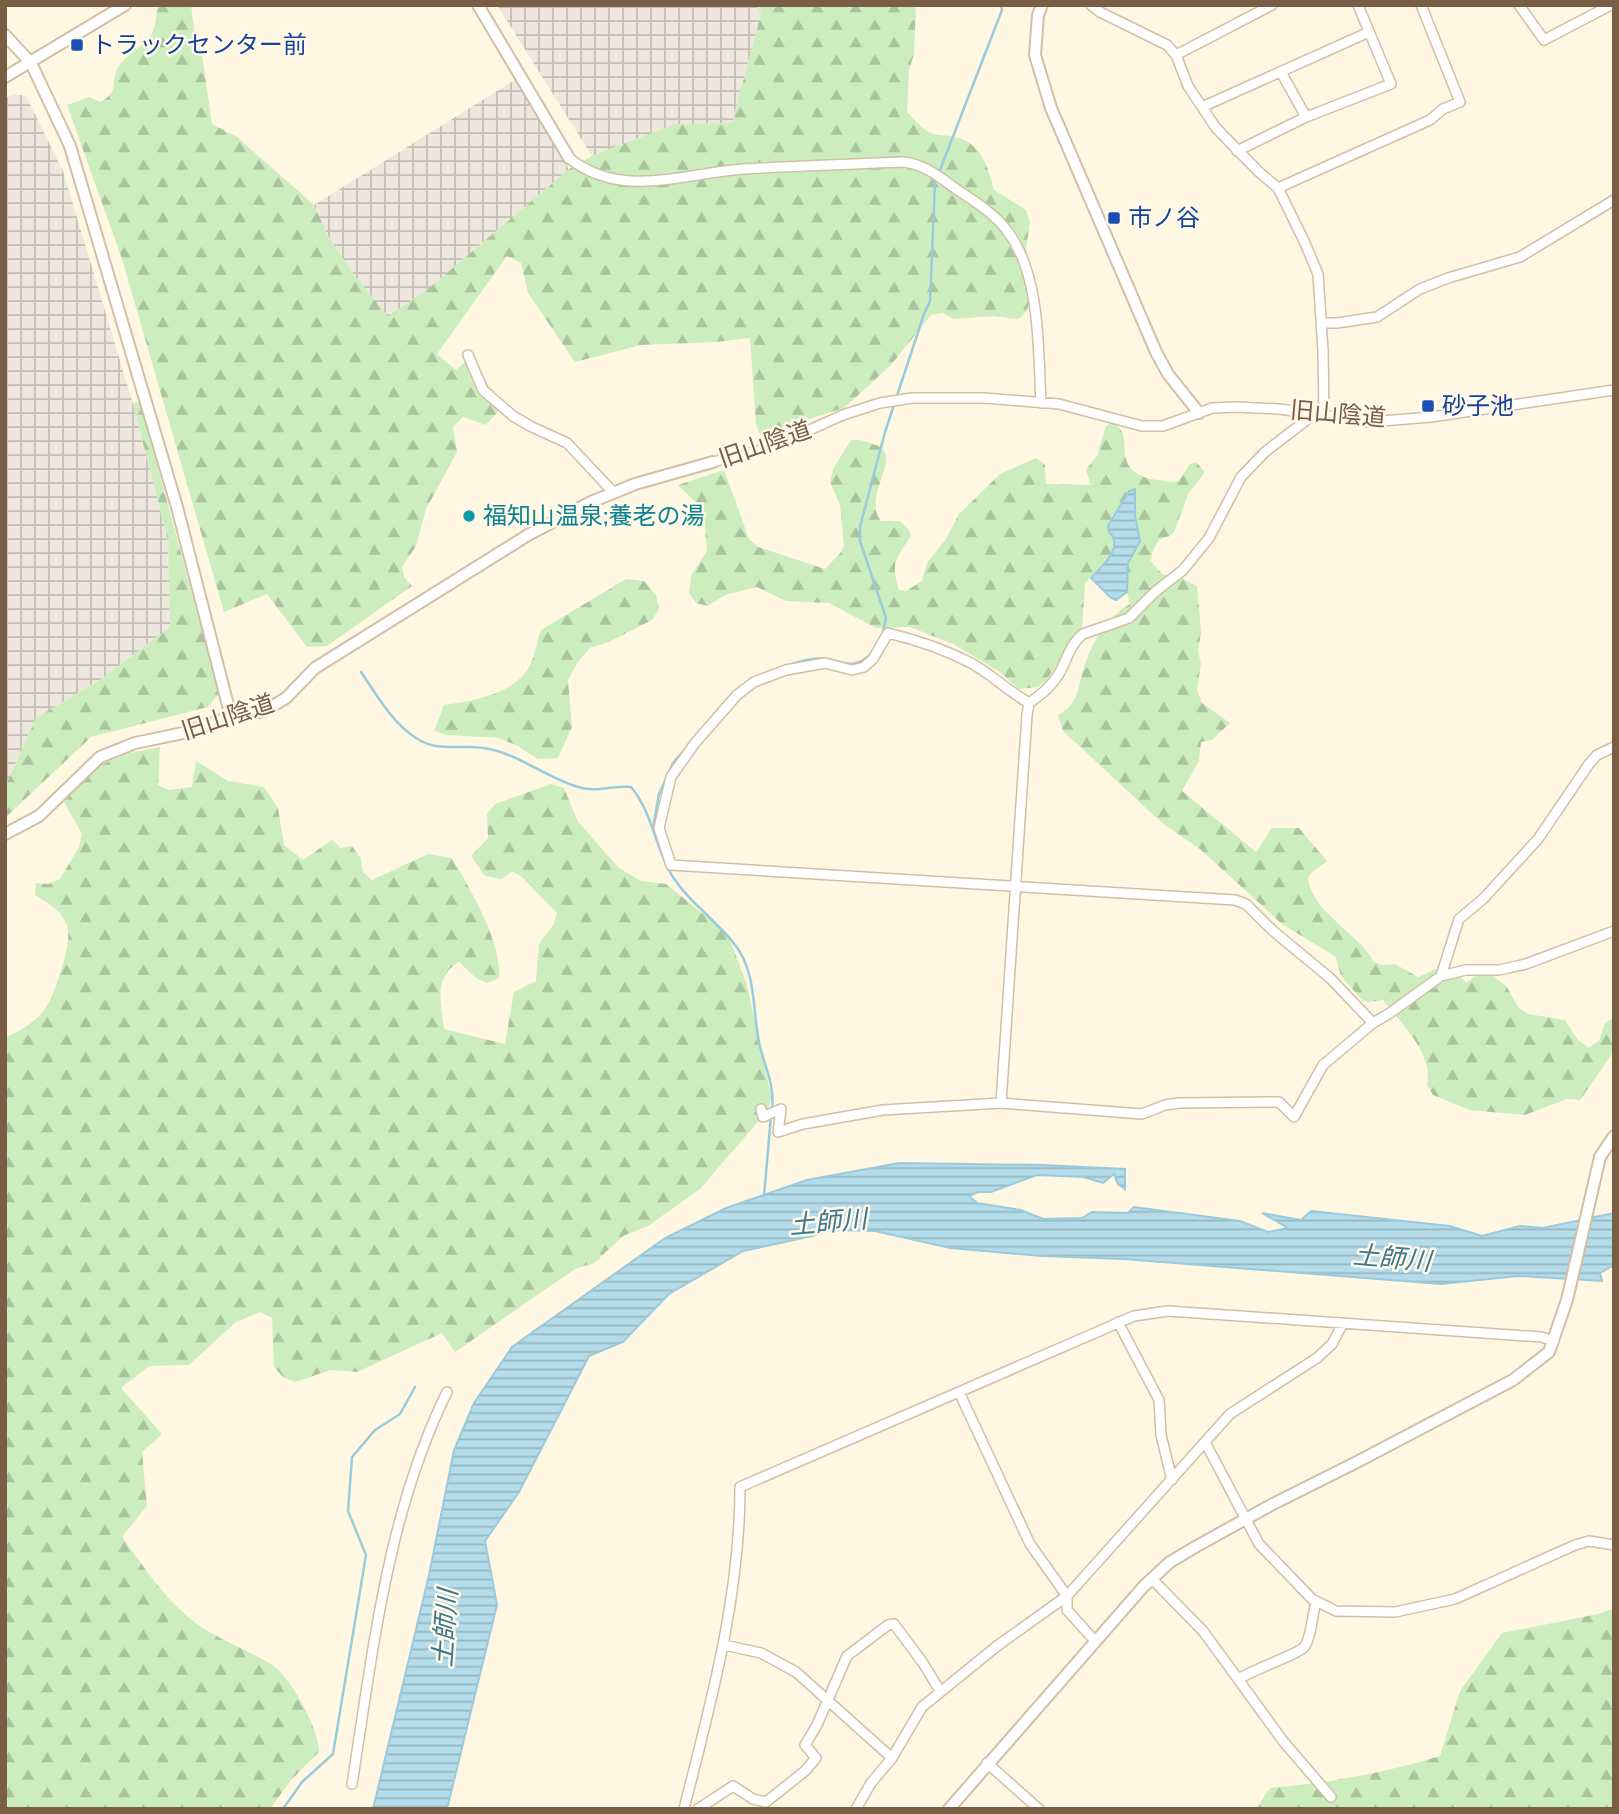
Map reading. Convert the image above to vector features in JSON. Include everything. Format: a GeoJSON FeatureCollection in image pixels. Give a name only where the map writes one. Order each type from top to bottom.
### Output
{"type":"FeatureCollection","features":[{"type":"Feature","properties":{"kind":"street"},"geometry":{"type":"LineString","coordinates":[[5,77],[125,5]]}},
{"type":"Feature","properties":{"kind":"street"},"geometry":{"type":"LineString","coordinates":[[478,5],[569,158],[584,170],[607,178],[646,182],[734,170],[915,163],[990,213],[1008,232],[1027,274],[1034,303],[1041,403]]}},
{"type":"Feature","properties":{"kind":"street"},"geometry":{"type":"LineString","coordinates":[[1042,5],[1038,15],[1035,55],[1051,108],[1156,352],[1168,374],[1199,413]]}},
{"type":"Feature","properties":{"kind":"street"},"geometry":{"type":"LineString","coordinates":[[1091,5],[1167,45],[1176,55],[1188,86],[1216,128],[1278,188],[1318,274],[1324,416]]}},
{"type":"Feature","properties":{"kind":"street"},"geometry":{"type":"LineString","coordinates":[[1176,55],[1272,5]]}},
{"type":"Feature","properties":{"kind":"street"},"geometry":{"type":"LineString","coordinates":[[1237,151],[1306,117],[1391,84],[1358,5]]}},
{"type":"Feature","properties":{"kind":"street"},"geometry":{"type":"LineString","coordinates":[[1278,188],[1430,120],[1443,109],[1460,102],[1421,5]]}},
{"type":"Feature","properties":{"kind":"street"},"geometry":{"type":"LineString","coordinates":[[1519,5],[1544,40],[1611,5]]}},
{"type":"Feature","properties":{"kind":"street"},"geometry":{"type":"LineString","coordinates":[[1202,107],[1369,32]]}},
{"type":"Feature","properties":{"kind":"street"},"geometry":{"type":"LineString","coordinates":[[5,35],[30,62],[70,146],[177,507],[231,717]]}},
{"type":"Feature","properties":{"kind":"street"},"geometry":{"type":"LineString","coordinates":[[1281,72],[1306,117]]}},
{"type":"Feature","properties":{"kind":"street"},"geometry":{"type":"LineString","coordinates":[[1322,323],[1377,317],[1420,289],[1520,257],[1614,200]]}},
{"type":"Feature","properties":{"kind":"street"},"geometry":{"type":"LineString","coordinates":[[468,355],[483,390],[513,416],[567,443],[614,493]]}},
{"type":"Feature","properties":{"kind":"street","name":"旧山陰道"},"geometry":{"type":"LineString","coordinates":[[5,834],[39,816],[100,757],[135,743],[183,733],[231,717],[264,711],[286,698],[316,668],[527,535],[591,502],[635,484],[769,448],[843,415],[880,403],[912,398],[984,398],[1059,404],[1142,426],[1163,426],[1212,408],[1236,407],[1369,422],[1431,418],[1614,390]]}},
{"type":"Feature","properties":{"kind":"street"},"geometry":{"type":"LineString","coordinates":[[1001,1103],[1029,703],[1048,689],[1077,638],[1129,618],[1195,557],[1209,538],[1241,477],[1265,452],[1313,415]]}},
{"type":"Feature","properties":{"kind":"street"},"geometry":{"type":"LineString","coordinates":[[1029,703],[1012,694],[973,664],[934,646],[888,634],[873,659],[864,667],[852,670],[825,663],[786,670],[754,682],[737,695],[695,743],[671,777],[659,828],[671,865],[1235,900],[1246,904],[1272,930],[1330,978],[1373,1023]]}},
{"type":"Feature","properties":{"kind":"street"},"geometry":{"type":"LineString","coordinates":[[1441,976],[1459,919],[1483,899],[1538,839],[1597,755],[1614,747]]}},
{"type":"Feature","properties":{"kind":"street"},"geometry":{"type":"LineString","coordinates":[[761,1109],[763,1118],[780,1109],[778,1132],[803,1124],[883,1110],[1001,1103],[1142,1114],[1179,1103],[1264,1101],[1279,1102],[1294,1118],[1323,1066],[1373,1023],[1441,976],[1466,970],[1499,970],[1527,964],[1614,931]]}},
{"type":"Feature","properties":{"kind":"street"},"geometry":{"type":"LineString","coordinates":[[949,1809],[1095,1641],[1170,1562],[1244,1520],[1513,1380],[1549,1352],[1567,1300],[1600,1157],[1610,1148],[1614,1136]]}},
{"type":"Feature","properties":{"kind":"street"},"geometry":{"type":"LineString","coordinates":[[684,1809],[724,1645],[736,1571],[740,1487],[1134,1316],[1168,1311],[1541,1337],[1554,1341]]}},
{"type":"Feature","properties":{"kind":"street"},"geometry":{"type":"LineString","coordinates":[[1118,1322],[1158,1400],[1161,1435],[1172,1480]]}},
{"type":"Feature","properties":{"kind":"street"},"geometry":{"type":"LineString","coordinates":[[856,1809],[871,1783],[892,1758],[922,1707],[1067,1596],[1230,1414],[1317,1358],[1332,1344],[1342,1325]]}},
{"type":"Feature","properties":{"kind":"street"},"geometry":{"type":"LineString","coordinates":[[352,1784],[387,1566],[422,1444],[447,1392]]}},
{"type":"Feature","properties":{"kind":"street"},"geometry":{"type":"LineString","coordinates":[[959,1392],[1030,1544],[1067,1596],[1067,1611],[1095,1641]]}},
{"type":"Feature","properties":{"kind":"street"},"geometry":{"type":"LineString","coordinates":[[1205,1443],[1259,1544],[1316,1602],[1336,1611],[1395,1612],[1455,1599],[1575,1545],[1589,1541],[1614,1545]]}},
{"type":"Feature","properties":{"kind":"street"},"geometry":{"type":"LineString","coordinates":[[1152,1579],[1203,1631],[1283,1741],[1331,1797]]}},
{"type":"Feature","properties":{"kind":"street"},"geometry":{"type":"LineString","coordinates":[[1239,1679],[1301,1650],[1306,1644],[1316,1602]]}},
{"type":"Feature","properties":{"kind":"street"},"geometry":{"type":"LineString","coordinates":[[698,1809],[733,1786],[754,1799],[766,1802],[805,1771],[816,1758],[805,1745],[817,1725],[847,1656],[888,1625],[894,1625],[923,1662],[940,1691]]}},
{"type":"Feature","properties":{"kind":"street"},"geometry":{"type":"LineString","coordinates":[[724,1645],[761,1653],[796,1672],[892,1758]]}},
{"type":"Feature","properties":{"kind":"street"},"geometry":{"type":"LineString","coordinates":[[988,1763],[1039,1809]]}},
{"type":"Feature","properties":{"kind":"shaded area"},"geometry":{"type":"Polygon","coordinates":[[[497,5],[756,5],[761,14],[732,123],[675,124],[592,156],[497,5]]]}},
{"type":"Feature","properties":{"kind":"shaded area"},"geometry":{"type":"Polygon","coordinates":[[[515,80],[569,169],[428,289],[388,317],[354,275],[328,236],[314,205],[515,80]]]}},
{"type":"Feature","properties":{"kind":"shaded area"},"geometry":{"type":"Polygon","coordinates":[[[14,94],[26,96],[63,171],[133,404],[168,540],[170,627],[100,680],[36,718],[5,787],[5,98],[14,94]]]}},
{"type":"Feature","properties":{"kind":"green space"},"geometry":{"type":"Polygon","coordinates":[[[158,5],[191,5],[195,37],[201,47],[212,124],[237,137],[314,205],[328,236],[354,275],[388,316],[428,289],[569,169],[592,156],[675,124],[732,123],[761,14],[756,5],[916,5],[914,54],[909,70],[907,112],[927,131],[967,141],[979,152],[994,190],[1026,210],[1030,222],[1026,248],[1030,299],[1027,311],[1018,319],[993,316],[954,319],[943,313],[931,315],[891,365],[844,408],[760,435],[756,424],[750,338],[641,345],[575,362],[528,293],[521,263],[507,256],[437,354],[456,370],[465,362],[477,362],[488,385],[505,404],[486,425],[463,417],[453,427],[457,452],[426,509],[416,546],[402,567],[404,577],[412,586],[327,646],[307,647],[267,594],[224,612],[122,259],[67,105],[89,97],[101,102],[111,94],[120,64],[152,33],[158,5]]]}},
{"type":"Feature","properties":{"kind":"green space"},"geometry":{"type":"Polygon","coordinates":[[[140,401],[219,694],[208,707],[91,737],[5,818],[5,787],[36,718],[100,680],[170,627],[168,540],[133,404],[140,401]]]}},
{"type":"Feature","properties":{"kind":"green space"},"geometry":{"type":"Polygon","coordinates":[[[1111,423],[1119,428],[1123,435],[1127,461],[1141,476],[1179,481],[1190,464],[1196,462],[1205,472],[1188,494],[1175,530],[1170,536],[1159,541],[1150,560],[1162,574],[1181,578],[1197,586],[1201,632],[1198,651],[1201,664],[1197,690],[1202,703],[1230,723],[1212,740],[1201,742],[1199,761],[1182,791],[1256,852],[1272,828],[1299,828],[1327,861],[1308,878],[1311,890],[1318,902],[1367,951],[1374,962],[1382,965],[1395,964],[1418,977],[1445,969],[1459,975],[1466,983],[1482,971],[1488,971],[1507,987],[1518,1007],[1528,1014],[1565,1020],[1578,1040],[1589,1048],[1599,1041],[1605,1023],[1614,1017],[1614,1051],[1580,1100],[1567,1099],[1525,1115],[1469,1110],[1433,1095],[1427,1085],[1428,1073],[1421,1051],[1383,1000],[1363,1001],[1341,976],[1336,958],[1282,924],[1200,849],[1162,823],[1063,731],[1058,715],[1074,700],[1092,647],[1108,622],[1130,604],[1126,588],[1128,563],[1140,541],[1135,516],[1135,489],[1113,536],[1111,555],[1085,584],[1082,630],[1047,679],[1038,687],[1019,689],[1000,672],[953,644],[910,627],[876,628],[829,603],[786,601],[757,587],[725,595],[708,606],[696,603],[689,593],[691,575],[707,551],[705,527],[698,505],[678,485],[724,470],[749,539],[758,547],[825,569],[842,551],[844,545],[840,505],[830,482],[834,467],[851,440],[873,444],[883,449],[886,456],[878,487],[876,510],[881,521],[900,521],[911,536],[898,556],[895,567],[899,590],[906,591],[922,581],[927,563],[946,539],[959,514],[1000,474],[1036,458],[1045,465],[1046,484],[1091,485],[1086,470],[1097,456],[1106,426],[1111,423]]]}},
{"type":"Feature","properties":{"kind":"green space"},"geometry":{"type":"Polygon","coordinates":[[[626,579],[644,581],[656,595],[659,609],[652,620],[609,642],[590,648],[577,663],[568,680],[572,727],[558,758],[538,759],[516,745],[498,738],[447,735],[434,731],[444,705],[480,699],[513,684],[529,667],[541,630],[626,579]]]}},
{"type":"Feature","properties":{"kind":"green space"},"geometry":{"type":"Polygon","coordinates":[[[160,747],[158,785],[169,790],[192,787],[196,761],[228,781],[264,787],[278,808],[284,845],[303,860],[332,840],[341,848],[352,846],[361,859],[363,872],[372,880],[428,854],[452,858],[476,900],[490,932],[499,964],[499,978],[487,983],[476,978],[459,962],[451,968],[442,983],[444,1029],[505,1044],[514,992],[536,981],[539,944],[554,924],[557,913],[522,877],[512,871],[502,879],[485,876],[471,856],[488,838],[487,814],[495,804],[551,784],[564,788],[578,822],[619,868],[641,881],[666,884],[728,934],[747,985],[771,1096],[769,1109],[700,1189],[648,1226],[623,1236],[594,1263],[575,1269],[455,1352],[442,1333],[357,1372],[331,1370],[295,1382],[283,1377],[274,1367],[272,1318],[260,1312],[236,1322],[189,1365],[149,1366],[121,1388],[162,1434],[142,1452],[147,1506],[122,1537],[160,1588],[187,1616],[279,1671],[295,1691],[309,1717],[319,1752],[291,1780],[270,1809],[5,1809],[5,1037],[25,1027],[42,1013],[56,986],[64,960],[68,938],[67,924],[56,909],[35,895],[36,883],[48,884],[60,879],[79,847],[82,834],[64,802],[98,766],[129,753],[160,747]]]}},
{"type":"Feature","properties":{"kind":"green space"},"geometry":{"type":"Polygon","coordinates":[[[1614,1608],[1614,1809],[1256,1809],[1270,1788],[1356,1777],[1440,1756],[1460,1691],[1502,1633],[1598,1614],[1614,1608]]]}},
{"type":"Feature","properties":{"kind":"water"},"geometry":{"type":"Polygon","coordinates":[[[1135,489],[1135,516],[1140,541],[1128,563],[1127,592],[1116,600],[1091,578],[1113,550],[1113,538],[1108,526],[1129,491],[1135,489]]]}},
{"type":"Feature","properties":{"kind":"water","name":"土師川"},"geometry":{"type":"Polygon","coordinates":[[[899,1163],[1125,1169],[1125,1189],[1118,1184],[1114,1174],[1103,1183],[1083,1177],[1037,1175],[991,1192],[978,1192],[969,1196],[977,1203],[1021,1210],[1043,1219],[1082,1218],[1092,1212],[1128,1213],[1134,1207],[1240,1221],[1268,1232],[1288,1228],[1262,1213],[1301,1220],[1311,1211],[1450,1226],[1482,1236],[1520,1226],[1543,1228],[1614,1213],[1614,1265],[1600,1273],[1602,1281],[1518,1276],[1441,1284],[950,1248],[875,1231],[832,1230],[743,1251],[669,1294],[623,1342],[589,1356],[519,1492],[485,1541],[497,1605],[447,1809],[373,1809],[429,1575],[454,1450],[474,1403],[512,1347],[665,1238],[726,1208],[807,1180],[899,1163]]]}},
{"type":"Feature","properties":{"kind":"waterway"},"geometry":{"type":"LineString","coordinates":[[882,637],[886,618],[860,541],[860,527],[885,432],[930,301],[935,183],[1002,10],[1001,5]]}},
{"type":"Feature","properties":{"kind":"waterway"},"geometry":{"type":"LineString","coordinates":[[758,676],[805,660],[821,658],[849,664],[863,660],[871,654]]}},
{"type":"Feature","properties":{"kind":"waterway"},"geometry":{"type":"LineString","coordinates":[[361,672],[392,717],[407,732],[424,743],[496,751],[585,789],[631,787],[644,807],[671,874],[732,941],[746,964],[759,1042],[771,1083],[772,1109]]}},
{"type":"Feature","properties":{"kind":"waterway"},"geometry":{"type":"LineString","coordinates":[[653,828],[659,794],[673,763],[738,689]]}},
{"type":"Feature","properties":{"kind":"waterway"},"geometry":{"type":"LineString","coordinates":[[764,1196],[771,1116]]}},
{"type":"Feature","properties":{"kind":"waterway"},"geometry":{"type":"LineString","coordinates":[[283,1809],[302,1782],[333,1754],[366,1555],[348,1511],[352,1457],[375,1430],[400,1414],[415,1387]]}},
{"type":"Feature","properties":{"kind":"place","name":"トラックセンター前"},"geometry":{"type":"Point","coordinates":[77,45]}},
{"type":"Feature","properties":{"kind":"place","name":"市ノ谷"},"geometry":{"type":"Point","coordinates":[1114,218]}},
{"type":"Feature","properties":{"kind":"place","name":"砂子池"},"geometry":{"type":"Point","coordinates":[1428,406]}},
{"type":"Feature","properties":{"kind":"place","name":"福知山温泉;養老の湯"},"geometry":{"type":"Point","coordinates":[469,516]}}]}
